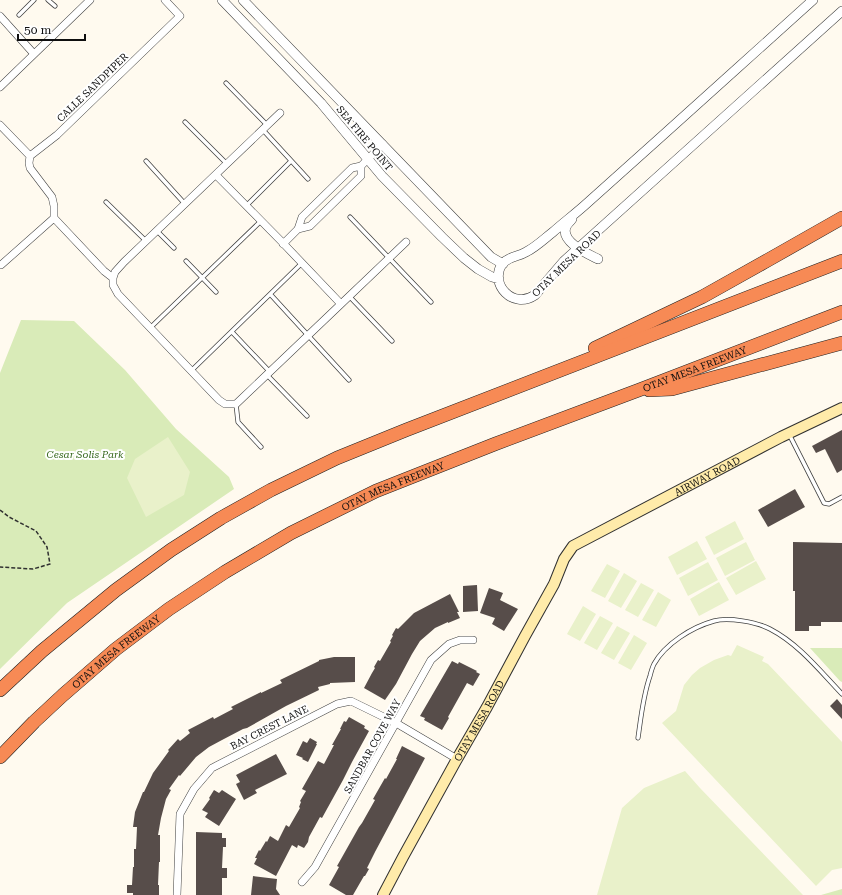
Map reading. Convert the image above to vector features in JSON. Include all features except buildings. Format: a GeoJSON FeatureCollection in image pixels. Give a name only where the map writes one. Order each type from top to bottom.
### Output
{"type":"FeatureCollection","features":[{"type":"Feature","properties":{"kind":"highway"},"geometry":{"type":"LineString","coordinates":[[505,391],[702,296],[842,218]]}},
{"type":"Feature","properties":{"kind":"highway"},"geometry":{"type":"LineString","coordinates":[[0,690],[42,651],[116,590],[171,550],[221,518],[271,490],[337,458],[406,430],[842,261]]}},
{"type":"Feature","properties":{"kind":"highway","name":"OTAY MESA FREEWAY"},"geometry":{"type":"LineString","coordinates":[[0,757],[63,695],[116,650],[169,609],[225,572],[291,533],[376,491],[495,444],[842,312]]}},
{"type":"Feature","properties":{"kind":"highway"},"geometry":{"type":"LineString","coordinates":[[639,390],[672,389],[842,343]]}},
{"type":"Feature","properties":{"kind":"main road","name":"AIRWAY ROAD"},"geometry":{"type":"LineString","coordinates":[[573,546],[789,433],[842,408]]}},
{"type":"Feature","properties":{"kind":"main road","name":"OTAY MESA ROAD"},"geometry":{"type":"LineString","coordinates":[[383,895],[554,584],[564,559],[573,546]]}},
{"type":"Feature","properties":{"kind":"street"},"geometry":{"type":"LineString","coordinates":[[0,87],[90,0]]}},
{"type":"Feature","properties":{"kind":"street","name":"CALLE SANDPIPER"},"geometry":{"type":"LineString","coordinates":[[30,156],[53,139],[180,16],[165,0]]}},
{"type":"Feature","properties":{"kind":"street","name":"SEA FIRE POINT"},"geometry":{"type":"LineString","coordinates":[[222,0],[321,103],[364,162],[382,176],[464,258],[478,269],[492,277],[499,279]]}},
{"type":"Feature","properties":{"kind":"street","name":"SEA FIRE POINT"},"geometry":{"type":"LineString","coordinates":[[243,0],[491,257],[503,264]]}},
{"type":"Feature","properties":{"kind":"street"},"geometry":{"type":"LineString","coordinates":[[499,279],[499,273],[503,264],[509,258],[524,253],[533,247],[585,205],[813,0]]}},
{"type":"Feature","properties":{"kind":"street","name":"OTAY MESA ROAD"},"geometry":{"type":"LineString","coordinates":[[499,279],[502,290],[507,296],[521,300],[531,298],[542,288],[560,266],[578,249],[842,11]]}},
{"type":"Feature","properties":{"kind":"street"},"geometry":{"type":"LineString","coordinates":[[0,16],[34,54]]}},
{"type":"Feature","properties":{"kind":"street"},"geometry":{"type":"LineString","coordinates":[[280,113],[124,262],[115,272],[113,278],[113,284],[118,294],[219,400],[225,404],[236,404],[406,242]]}},
{"type":"Feature","properties":{"kind":"street"},"geometry":{"type":"LineString","coordinates":[[0,125],[30,156],[28,162],[30,168],[52,197],[54,218],[104,272],[113,278]]}},
{"type":"Feature","properties":{"kind":"street"},"geometry":{"type":"LineString","coordinates":[[283,244],[298,229],[302,217],[352,168],[364,162],[383,144]]}},
{"type":"Feature","properties":{"kind":"street"},"geometry":{"type":"LineString","coordinates":[[298,229],[310,226],[361,176],[364,162]]}},
{"type":"Feature","properties":{"kind":"street"},"geometry":{"type":"LineString","coordinates":[[216,175],[341,304]]}},
{"type":"Feature","properties":{"kind":"street"},"geometry":{"type":"LineString","coordinates":[[585,205],[566,226],[565,231],[568,238],[578,249],[598,259],[593,250],[593,236]]}},
{"type":"Feature","properties":{"kind":"street"},"geometry":{"type":"LineString","coordinates":[[0,265],[54,218]]}},
{"type":"Feature","properties":{"kind":"street","name":"SANDBAR COVE WAY"},"geometry":{"type":"LineString","coordinates":[[302,882],[315,867],[431,660],[449,644],[460,640],[473,640]]}},
{"type":"Feature","properties":{"kind":"street","name":"BAY CREST LANE"},"geometry":{"type":"LineString","coordinates":[[177,895],[180,814],[194,789],[212,768],[337,704],[351,701],[396,723],[457,759]]}},
{"type":"Feature","properties":{"kind":"lane"},"geometry":{"type":"LineString","coordinates":[[19,15],[34,0]]}},
{"type":"Feature","properties":{"kind":"lane"},"geometry":{"type":"LineString","coordinates":[[48,0],[55,6]]}},
{"type":"Feature","properties":{"kind":"lane"},"geometry":{"type":"LineString","coordinates":[[226,83],[291,161],[308,178]]}},
{"type":"Feature","properties":{"kind":"lane"},"geometry":{"type":"LineString","coordinates":[[185,122],[228,164]]}},
{"type":"Feature","properties":{"kind":"lane"},"geometry":{"type":"LineString","coordinates":[[146,161],[185,204]]}},
{"type":"Feature","properties":{"kind":"lane"},"geometry":{"type":"LineString","coordinates":[[246,206],[291,161]]}},
{"type":"Feature","properties":{"kind":"lane"},"geometry":{"type":"LineString","coordinates":[[106,202],[146,242]]}},
{"type":"Feature","properties":{"kind":"lane"},"geometry":{"type":"LineString","coordinates":[[350,217],[431,302]]}},
{"type":"Feature","properties":{"kind":"lane"},"geometry":{"type":"LineString","coordinates":[[150,328],[262,221]]}},
{"type":"Feature","properties":{"kind":"lane"},"geometry":{"type":"LineString","coordinates":[[157,231],[174,248]]}},
{"type":"Feature","properties":{"kind":"lane"},"geometry":{"type":"LineString","coordinates":[[186,261],[216,292]]}},
{"type":"Feature","properties":{"kind":"lane"},"geometry":{"type":"LineString","coordinates":[[191,371],[302,263]]}},
{"type":"Feature","properties":{"kind":"lane"},"geometry":{"type":"LineString","coordinates":[[271,294],[349,380]]}},
{"type":"Feature","properties":{"kind":"lane"},"geometry":{"type":"LineString","coordinates":[[349,296],[392,341]]}},
{"type":"Feature","properties":{"kind":"lane"},"geometry":{"type":"LineString","coordinates":[[232,332],[307,416]]}},
{"type":"Feature","properties":{"kind":"lane"},"geometry":{"type":"LineString","coordinates":[[236,404],[238,422],[261,447]]}},
{"type":"Feature","properties":{"kind":"lane"},"geometry":{"type":"LineString","coordinates":[[789,433],[824,503],[828,504],[842,498]]}},
{"type":"Feature","properties":{"kind":"lane"},"geometry":{"type":"LineString","coordinates":[[638,738],[644,694],[653,664],[676,640],[698,626],[716,620],[751,622],[770,629],[798,648],[842,694]]}},
{"type":"Feature","properties":{"kind":"path"},"geometry":{"type":"LineString","coordinates":[[0,510],[9,517],[36,531],[47,547],[50,564],[33,569],[0,567]]}},
{"type":"Feature","properties":{"kind":"green space","name":"Cesar Solis Park"},"geometry":{"type":"Polygon","coordinates":[[[21,320],[74,321],[125,370],[176,429],[229,477],[234,489],[67,603],[0,669],[0,373],[21,320]]]}},
{"type":"Feature","properties":{"kind":"green space"},"geometry":{"type":"Polygon","coordinates":[[[168,437],[190,472],[184,495],[146,517],[127,478],[135,459],[168,437]]]}},
{"type":"Feature","properties":{"kind":"green space"},"geometry":{"type":"Polygon","coordinates":[[[735,521],[744,539],[714,555],[705,537],[735,521]]]}},
{"type":"Feature","properties":{"kind":"green space"},"geometry":{"type":"Polygon","coordinates":[[[697,541],[707,559],[677,575],[668,557],[697,541]]]}},
{"type":"Feature","properties":{"kind":"green space"},"geometry":{"type":"Polygon","coordinates":[[[746,542],[755,560],[725,576],[716,558],[746,542]]]}},
{"type":"Feature","properties":{"kind":"green space"},"geometry":{"type":"Polygon","coordinates":[[[756,561],[766,579],[736,595],[726,578],[756,561]]]}},
{"type":"Feature","properties":{"kind":"green space"},"geometry":{"type":"Polygon","coordinates":[[[708,562],[718,580],[688,596],[679,578],[708,562]]]}},
{"type":"Feature","properties":{"kind":"green space"},"geometry":{"type":"Polygon","coordinates":[[[607,564],[620,571],[605,598],[591,591],[607,564]]]}},
{"type":"Feature","properties":{"kind":"green space"},"geometry":{"type":"Polygon","coordinates":[[[624,573],[637,581],[621,608],[608,601],[624,573]]]}},
{"type":"Feature","properties":{"kind":"green space"},"geometry":{"type":"Polygon","coordinates":[[[719,582],[729,600],[699,616],[690,599],[719,582]]]}},
{"type":"Feature","properties":{"kind":"green space"},"geometry":{"type":"Polygon","coordinates":[[[641,583],[654,590],[638,617],[625,610],[641,583]]]}},
{"type":"Feature","properties":{"kind":"green space"},"geometry":{"type":"Polygon","coordinates":[[[658,592],[671,600],[656,627],[642,620],[658,592]]]}},
{"type":"Feature","properties":{"kind":"green space"},"geometry":{"type":"Polygon","coordinates":[[[583,606],[596,614],[580,641],[567,634],[583,606]]]}},
{"type":"Feature","properties":{"kind":"green space"},"geometry":{"type":"Polygon","coordinates":[[[600,616],[613,623],[597,650],[584,643],[600,616]]]}},
{"type":"Feature","properties":{"kind":"green space"},"geometry":{"type":"Polygon","coordinates":[[[617,626],[630,633],[614,660],[601,653],[617,626]]]}},
{"type":"Feature","properties":{"kind":"green space"},"geometry":{"type":"Polygon","coordinates":[[[634,635],[647,643],[631,670],[618,663],[634,635]]]}},
{"type":"Feature","properties":{"kind":"green space"},"geometry":{"type":"Polygon","coordinates":[[[737,645],[764,657],[762,661],[768,664],[842,742],[842,868],[832,870],[816,886],[662,723],[676,711],[684,685],[692,675],[700,668],[714,660],[728,655],[731,656],[737,645]]]}},
{"type":"Feature","properties":{"kind":"green space"},"geometry":{"type":"Polygon","coordinates":[[[810,648],[842,648],[842,682],[840,681],[810,648]]]}},
{"type":"Feature","properties":{"kind":"green space"},"geometry":{"type":"Polygon","coordinates":[[[685,771],[803,895],[597,895],[622,808],[644,788],[685,771]]]}},
{"type":"Feature","properties":{"kind":"green space"},"geometry":{"type":"Polygon","coordinates":[[[842,889],[842,895],[821,895],[842,889]]]}}]}
